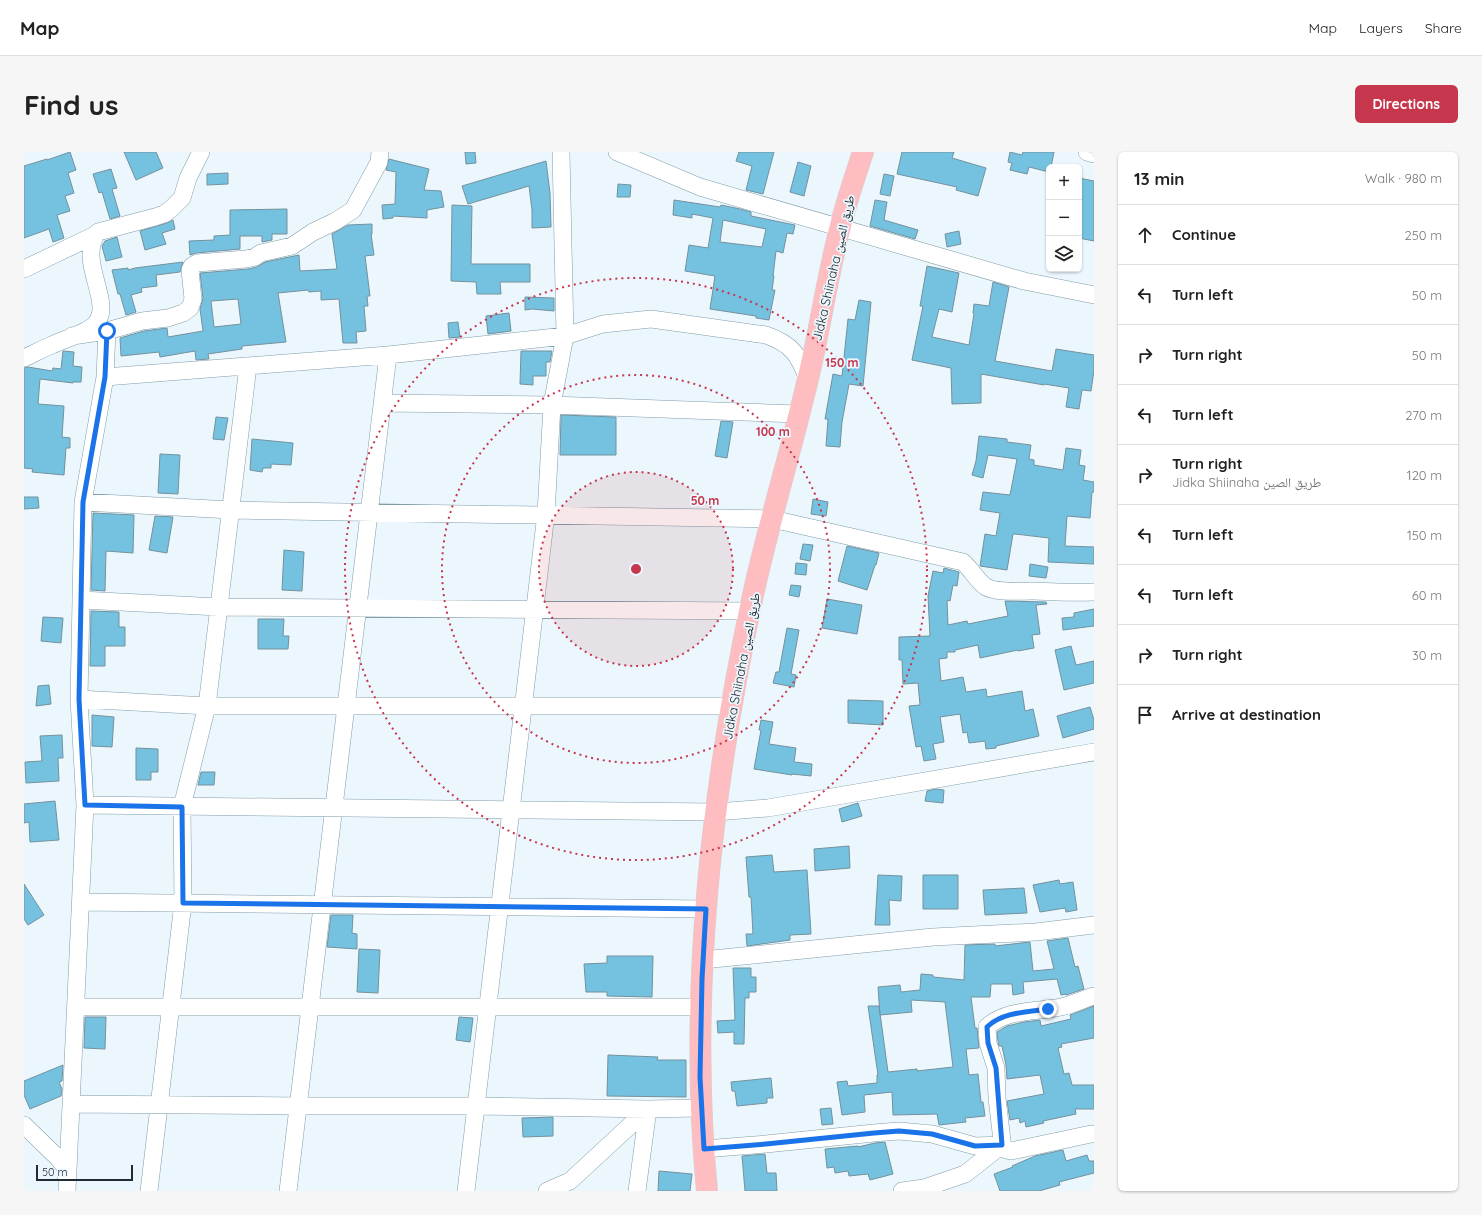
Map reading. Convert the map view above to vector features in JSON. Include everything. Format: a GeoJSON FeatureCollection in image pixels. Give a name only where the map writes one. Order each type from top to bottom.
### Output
{"type":"FeatureCollection","features":[{"type":"Feature","properties":{"kind":"main road","name":"Jidka Shiinaha طريق الصين"},"geometry":{"type":"LineString","coordinates":[[707,1191],[700,1077],[701,1007],[706,909],[716,812],[732,706],[750,611],[808,380],[840,227],[863,152]]}},
{"type":"Feature","properties":{"kind":"street"},"geometry":{"type":"LineString","coordinates":[[24,269],[95,235],[98,232],[164,214],[182,198],[188,178],[201,152]]}},
{"type":"Feature","properties":{"kind":"street"},"geometry":{"type":"LineString","coordinates":[[72,336],[107,331],[142,321],[168,318],[183,313],[190,308],[193,299],[190,270],[192,266],[197,263],[246,259],[255,257],[260,253],[292,246],[313,232],[334,222],[353,210],[379,162],[380,152]]}},
{"type":"Feature","properties":{"kind":"street"},"geometry":{"type":"LineString","coordinates":[[466,1191],[546,514],[552,405],[565,336],[561,152]]}},
{"type":"Feature","properties":{"kind":"street"},"geometry":{"type":"LineString","coordinates":[[617,152],[700,187],[1024,281],[1094,295]]}},
{"type":"Feature","properties":{"kind":"street"},"geometry":{"type":"LineString","coordinates":[[1087,152],[1094,154]]}},
{"type":"Feature","properties":{"kind":"street"},"geometry":{"type":"LineString","coordinates":[[24,358],[91,328],[97,323],[101,307],[90,250],[95,235]]}},
{"type":"Feature","properties":{"kind":"street"},"geometry":{"type":"LineString","coordinates":[[105,377],[388,355],[565,336],[603,324],[651,319],[766,335],[780,340],[793,349],[802,364],[808,380]]}},
{"type":"Feature","properties":{"kind":"street"},"geometry":{"type":"LineString","coordinates":[[67,1191],[85,805],[79,699],[83,502],[105,377],[107,331]]}},
{"type":"Feature","properties":{"kind":"street"},"geometry":{"type":"LineString","coordinates":[[288,1191],[388,355]]}},
{"type":"Feature","properties":{"kind":"street"},"geometry":{"type":"LineString","coordinates":[[149,1191],[183,903],[182,807],[207,706],[248,366]]}},
{"type":"Feature","properties":{"kind":"street"},"geometry":{"type":"LineString","coordinates":[[383,403],[552,405],[799,414]]}},
{"type":"Feature","properties":{"kind":"street"},"geometry":{"type":"LineString","coordinates":[[83,502],[231,510],[370,513],[546,514],[772,519],[963,562],[970,568],[980,582],[988,588],[1007,591],[1062,593],[1094,592]]}},
{"type":"Feature","properties":{"kind":"street"},"geometry":{"type":"LineString","coordinates":[[80,600],[219,607],[750,611]]}},
{"type":"Feature","properties":{"kind":"street"},"geometry":{"type":"LineString","coordinates":[[79,699],[207,706],[732,706]]}},
{"type":"Feature","properties":{"kind":"street"},"geometry":{"type":"LineString","coordinates":[[85,805],[334,809],[512,809],[716,812],[768,808],[1094,752]]}},
{"type":"Feature","properties":{"kind":"street"},"geometry":{"type":"LineString","coordinates":[[80,902],[706,909]]}},
{"type":"Feature","properties":{"kind":"street"},"geometry":{"type":"LineString","coordinates":[[703,960],[933,937],[1036,932],[1094,925]]}},
{"type":"Feature","properties":{"kind":"street"},"geometry":{"type":"LineString","coordinates":[[1091,1134],[1011,1152],[1003,1149],[996,1068],[988,1043],[987,1027],[1003,1017],[1062,1007],[1094,996]]}},
{"type":"Feature","properties":{"kind":"street"},"geometry":{"type":"LineString","coordinates":[[76,1007],[701,1007]]}},
{"type":"Feature","properties":{"kind":"street"},"geometry":{"type":"LineString","coordinates":[[71,1104],[476,1106],[648,1109],[702,1108]]}},
{"type":"Feature","properties":{"kind":"street"},"geometry":{"type":"LineString","coordinates":[[547,1191],[570,1181],[648,1109]]}},
{"type":"Feature","properties":{"kind":"street"},"geometry":{"type":"LineString","coordinates":[[637,1191],[648,1109]]}},
{"type":"Feature","properties":{"kind":"street"},"geometry":{"type":"LineString","coordinates":[[24,1125],[58,1158],[66,1168],[67,1191]]}},
{"type":"Feature","properties":{"kind":"street"},"geometry":{"type":"LineString","coordinates":[[704,1149],[899,1131],[932,1134],[975,1146],[1002,1145]]}},
{"type":"Feature","properties":{"kind":"street"},"geometry":{"type":"LineString","coordinates":[[902,1191],[961,1184],[966,1174],[1002,1145]]}},
{"type":"Feature","properties":{"kind":"building"},"geometry":{"type":"Polygon","coordinates":[[[70,152],[76,170],[68,173],[74,193],[65,196],[70,211],[57,215],[64,238],[53,242],[49,229],[24,238],[24,166],[70,152]]]}},
{"type":"Feature","properties":{"kind":"building"},"geometry":{"type":"Polygon","coordinates":[[[124,152],[156,152],[163,168],[136,180],[124,152]]]}},
{"type":"Feature","properties":{"kind":"building"},"geometry":{"type":"Polygon","coordinates":[[[465,152],[475,152],[476,163],[466,164],[465,152]]]}},
{"type":"Feature","properties":{"kind":"building"},"geometry":{"type":"Polygon","coordinates":[[[739,152],[774,152],[763,194],[746,190],[752,166],[736,161],[739,152]]]}},
{"type":"Feature","properties":{"kind":"building"},"geometry":{"type":"Polygon","coordinates":[[[902,152],[954,152],[952,158],[986,168],[978,196],[956,190],[957,187],[897,174],[902,152]]]}},
{"type":"Feature","properties":{"kind":"building"},"geometry":{"type":"Polygon","coordinates":[[[1010,152],[1022,155],[1023,152],[1054,152],[1052,164],[1046,164],[1046,171],[1029,167],[1027,174],[1010,170],[1012,163],[1008,162],[1010,152]]]}},
{"type":"Feature","properties":{"kind":"building"},"geometry":{"type":"Polygon","coordinates":[[[389,159],[429,169],[424,190],[441,191],[444,207],[427,210],[427,218],[393,216],[393,218],[383,219],[382,205],[395,204],[396,172],[386,170],[389,159]]]}},
{"type":"Feature","properties":{"kind":"building"},"geometry":{"type":"Polygon","coordinates":[[[546,161],[550,193],[551,227],[532,228],[532,210],[529,186],[468,204],[462,186],[546,161]]]}},
{"type":"Feature","properties":{"kind":"building"},"geometry":{"type":"Polygon","coordinates":[[[798,162],[811,166],[804,196],[790,192],[798,162]]]}},
{"type":"Feature","properties":{"kind":"building"},"geometry":{"type":"Polygon","coordinates":[[[111,169],[117,188],[112,189],[120,216],[110,219],[102,192],[99,193],[93,174],[111,169]]]}},
{"type":"Feature","properties":{"kind":"building"},"geometry":{"type":"Polygon","coordinates":[[[228,173],[228,184],[207,185],[207,174],[228,173]]]}},
{"type":"Feature","properties":{"kind":"building"},"geometry":{"type":"Polygon","coordinates":[[[884,174],[894,176],[890,196],[880,194],[884,174]]]}},
{"type":"Feature","properties":{"kind":"building"},"geometry":{"type":"Polygon","coordinates":[[[1082,179],[1094,181],[1094,241],[1082,239],[1082,179]]]}},
{"type":"Feature","properties":{"kind":"building"},"geometry":{"type":"Polygon","coordinates":[[[618,184],[631,185],[630,197],[617,197],[618,184]]]}},
{"type":"Feature","properties":{"kind":"building"},"geometry":{"type":"Polygon","coordinates":[[[674,200],[720,207],[721,205],[751,212],[751,216],[795,225],[793,234],[787,233],[783,253],[776,251],[772,290],[775,290],[769,320],[756,318],[756,316],[710,309],[715,276],[685,271],[689,245],[708,248],[713,218],[692,214],[692,218],[673,215],[674,200]],[[723,220],[720,242],[762,247],[766,229],[723,220]]]}},
{"type":"Feature","properties":{"kind":"building"},"geometry":{"type":"Polygon","coordinates":[[[875,200],[887,202],[884,220],[918,230],[915,239],[870,226],[875,200]]]}},
{"type":"Feature","properties":{"kind":"building"},"geometry":{"type":"Polygon","coordinates":[[[452,205],[472,206],[471,264],[530,264],[530,282],[500,282],[501,294],[477,294],[476,282],[451,281],[452,205]]]}},
{"type":"Feature","properties":{"kind":"building"},"geometry":{"type":"Polygon","coordinates":[[[287,209],[287,234],[272,234],[272,240],[262,242],[262,236],[240,236],[240,249],[196,253],[190,255],[189,241],[214,240],[214,236],[230,235],[230,210],[287,209]]]}},
{"type":"Feature","properties":{"kind":"building"},"geometry":{"type":"Polygon","coordinates":[[[173,220],[175,229],[162,233],[166,244],[145,250],[140,231],[173,220]]]}},
{"type":"Feature","properties":{"kind":"building"},"geometry":{"type":"Polygon","coordinates":[[[372,224],[371,234],[374,255],[365,256],[370,296],[367,296],[368,306],[364,306],[366,331],[356,332],[357,343],[343,343],[339,299],[321,300],[321,291],[309,292],[308,290],[278,293],[286,342],[242,346],[242,349],[208,354],[209,359],[196,360],[195,351],[160,357],[159,352],[121,356],[120,338],[144,331],[167,328],[168,337],[203,331],[200,309],[203,298],[200,273],[248,269],[257,267],[265,262],[299,255],[300,271],[337,269],[332,234],[348,225],[372,224]],[[238,299],[211,301],[214,327],[241,324],[238,299]]]}},
{"type":"Feature","properties":{"kind":"building"},"geometry":{"type":"Polygon","coordinates":[[[959,231],[961,244],[947,247],[945,234],[959,231]]]}},
{"type":"Feature","properties":{"kind":"building"},"geometry":{"type":"Polygon","coordinates":[[[117,237],[122,257],[106,261],[102,246],[105,241],[117,237]]]}},
{"type":"Feature","properties":{"kind":"building"},"geometry":{"type":"Polygon","coordinates":[[[183,262],[180,272],[156,275],[157,286],[141,288],[142,292],[131,295],[136,312],[126,315],[120,294],[118,294],[112,270],[128,268],[128,270],[183,262]]]}},
{"type":"Feature","properties":{"kind":"building"},"geometry":{"type":"Polygon","coordinates":[[[927,266],[959,273],[952,312],[939,309],[932,337],[969,345],[974,314],[974,304],[989,306],[993,282],[1009,287],[995,361],[1052,371],[1056,349],[1094,355],[1094,370],[1091,391],[1082,390],[1079,409],[1066,407],[1069,388],[981,374],[981,403],[952,404],[951,368],[912,360],[923,306],[920,306],[927,266]]]}},
{"type":"Feature","properties":{"kind":"building"},"geometry":{"type":"Polygon","coordinates":[[[525,297],[554,298],[554,311],[532,309],[525,310],[525,297]]]}},
{"type":"Feature","properties":{"kind":"building"},"geometry":{"type":"Polygon","coordinates":[[[859,300],[871,302],[863,386],[849,384],[842,422],[840,447],[826,446],[828,419],[825,419],[833,374],[842,376],[848,319],[855,320],[859,300]]]}},
{"type":"Feature","properties":{"kind":"building"},"geometry":{"type":"Polygon","coordinates":[[[509,313],[511,331],[488,334],[486,316],[509,313]]]}},
{"type":"Feature","properties":{"kind":"building"},"geometry":{"type":"Polygon","coordinates":[[[458,322],[460,337],[449,338],[448,323],[458,322]]]}},
{"type":"Feature","properties":{"kind":"building"},"geometry":{"type":"Polygon","coordinates":[[[63,351],[74,352],[73,366],[82,367],[81,382],[73,383],[40,379],[38,404],[64,406],[62,437],[70,438],[70,448],[66,448],[64,475],[32,472],[33,469],[24,468],[24,368],[28,367],[52,371],[53,368],[61,369],[63,351]]]}},
{"type":"Feature","properties":{"kind":"building"},"geometry":{"type":"Polygon","coordinates":[[[521,351],[552,351],[550,362],[546,362],[546,376],[533,376],[533,385],[520,384],[521,351]]]}},
{"type":"Feature","properties":{"kind":"building"},"geometry":{"type":"Polygon","coordinates":[[[561,415],[616,417],[616,455],[560,455],[561,415]]]}},
{"type":"Feature","properties":{"kind":"building"},"geometry":{"type":"Polygon","coordinates":[[[216,417],[228,418],[224,440],[213,439],[216,417]]]}},
{"type":"Feature","properties":{"kind":"building"},"geometry":{"type":"Polygon","coordinates":[[[721,421],[733,422],[727,458],[715,456],[721,421]]]}},
{"type":"Feature","properties":{"kind":"building"},"geometry":{"type":"Polygon","coordinates":[[[979,436],[1007,439],[1007,442],[1031,445],[1029,459],[1034,460],[1034,465],[1063,470],[1066,448],[1081,450],[1079,465],[1085,466],[1083,480],[1094,482],[1090,518],[1067,516],[1065,546],[1094,547],[1094,564],[1048,562],[1049,538],[1013,534],[1007,570],[980,566],[985,534],[996,536],[1000,513],[980,510],[983,492],[1010,495],[1017,459],[988,455],[983,478],[972,475],[976,461],[979,436]]]}},
{"type":"Feature","properties":{"kind":"building"},"geometry":{"type":"Polygon","coordinates":[[[252,439],[293,443],[291,465],[271,464],[271,468],[263,468],[262,472],[250,470],[252,439]]]}},
{"type":"Feature","properties":{"kind":"building"},"geometry":{"type":"Polygon","coordinates":[[[160,454],[180,455],[178,494],[158,493],[160,454]]]}},
{"type":"Feature","properties":{"kind":"building"},"geometry":{"type":"Polygon","coordinates":[[[24,497],[38,497],[39,508],[24,509],[24,497]]]}},
{"type":"Feature","properties":{"kind":"building"},"geometry":{"type":"Polygon","coordinates":[[[813,499],[828,502],[826,516],[811,514],[813,499]]]}},
{"type":"Feature","properties":{"kind":"building"},"geometry":{"type":"Polygon","coordinates":[[[93,513],[134,515],[133,553],[106,551],[105,591],[91,590],[93,513]]]}},
{"type":"Feature","properties":{"kind":"building"},"geometry":{"type":"Polygon","coordinates":[[[155,516],[173,517],[167,553],[149,550],[155,516]]]}},
{"type":"Feature","properties":{"kind":"building"},"geometry":{"type":"Polygon","coordinates":[[[803,544],[813,545],[810,561],[800,559],[803,544]]]}},
{"type":"Feature","properties":{"kind":"building"},"geometry":{"type":"Polygon","coordinates":[[[847,546],[879,553],[867,590],[838,581],[847,546]]]}},
{"type":"Feature","properties":{"kind":"building"},"geometry":{"type":"Polygon","coordinates":[[[284,550],[304,552],[302,591],[282,590],[284,550]]]}},
{"type":"Feature","properties":{"kind":"building"},"geometry":{"type":"Polygon","coordinates":[[[796,563],[807,564],[806,575],[795,574],[796,563]]]}},
{"type":"Feature","properties":{"kind":"building"},"geometry":{"type":"Polygon","coordinates":[[[1030,564],[1048,567],[1046,578],[1029,576],[1030,564]]]}},
{"type":"Feature","properties":{"kind":"building"},"geometry":{"type":"Polygon","coordinates":[[[944,568],[959,572],[957,586],[953,585],[950,601],[947,600],[948,625],[967,621],[968,624],[1008,616],[1005,601],[1046,602],[1047,604],[1036,605],[1040,634],[1032,635],[1034,648],[980,658],[978,645],[955,650],[955,652],[947,652],[947,658],[939,659],[941,681],[963,677],[966,692],[986,689],[987,697],[1022,691],[1025,711],[1033,709],[1039,736],[996,746],[996,748],[986,749],[985,741],[969,743],[967,732],[963,733],[960,714],[940,717],[944,742],[933,744],[936,759],[924,761],[921,746],[916,747],[909,706],[920,705],[918,683],[903,684],[902,660],[899,660],[899,637],[930,636],[928,596],[933,571],[943,573],[944,568]]]}},
{"type":"Feature","properties":{"kind":"building"},"geometry":{"type":"Polygon","coordinates":[[[791,585],[801,586],[799,597],[789,595],[791,585]]]}},
{"type":"Feature","properties":{"kind":"building"},"geometry":{"type":"Polygon","coordinates":[[[827,599],[862,605],[857,634],[822,628],[827,599]]]}},
{"type":"Feature","properties":{"kind":"building"},"geometry":{"type":"Polygon","coordinates":[[[1094,609],[1094,626],[1063,630],[1062,618],[1074,617],[1074,613],[1094,609]]]}},
{"type":"Feature","properties":{"kind":"building"},"geometry":{"type":"Polygon","coordinates":[[[91,611],[119,612],[119,627],[125,627],[125,646],[105,646],[105,666],[90,666],[91,611]]]}},
{"type":"Feature","properties":{"kind":"building"},"geometry":{"type":"Polygon","coordinates":[[[43,617],[63,618],[61,643],[41,641],[43,617]]]}},
{"type":"Feature","properties":{"kind":"building"},"geometry":{"type":"Polygon","coordinates":[[[258,619],[284,619],[283,636],[289,636],[288,649],[258,649],[258,619]]]}},
{"type":"Feature","properties":{"kind":"building"},"geometry":{"type":"Polygon","coordinates":[[[787,628],[799,630],[791,674],[796,675],[794,687],[773,683],[776,672],[779,672],[787,628]]]}},
{"type":"Feature","properties":{"kind":"building"},"geometry":{"type":"Polygon","coordinates":[[[1071,646],[1076,665],[1094,661],[1094,683],[1064,690],[1055,650],[1071,646]]]}},
{"type":"Feature","properties":{"kind":"building"},"geometry":{"type":"Polygon","coordinates":[[[49,685],[51,704],[36,706],[38,686],[49,685]]]}},
{"type":"Feature","properties":{"kind":"building"},"geometry":{"type":"Polygon","coordinates":[[[848,700],[883,701],[883,725],[848,723],[848,700]]]}},
{"type":"Feature","properties":{"kind":"building"},"geometry":{"type":"Polygon","coordinates":[[[1090,707],[1094,720],[1094,729],[1063,738],[1057,716],[1090,707]]]}},
{"type":"Feature","properties":{"kind":"building"},"geometry":{"type":"Polygon","coordinates":[[[92,715],[114,717],[112,747],[92,746],[92,715]]]}},
{"type":"Feature","properties":{"kind":"building"},"geometry":{"type":"Polygon","coordinates":[[[761,720],[773,722],[769,744],[796,748],[794,762],[812,764],[811,776],[792,775],[754,769],[761,730],[759,730],[761,720]]]}},
{"type":"Feature","properties":{"kind":"building"},"geometry":{"type":"Polygon","coordinates":[[[62,735],[63,758],[58,758],[59,781],[26,783],[25,762],[42,761],[40,736],[62,735]]]}},
{"type":"Feature","properties":{"kind":"building"},"geometry":{"type":"Polygon","coordinates":[[[136,748],[158,749],[158,772],[151,772],[151,780],[136,780],[136,748]]]}},
{"type":"Feature","properties":{"kind":"building"},"geometry":{"type":"Polygon","coordinates":[[[201,772],[215,772],[214,785],[198,785],[201,772]]]}},
{"type":"Feature","properties":{"kind":"building"},"geometry":{"type":"Polygon","coordinates":[[[936,789],[944,790],[943,803],[925,801],[927,791],[936,789]]]}},
{"type":"Feature","properties":{"kind":"building"},"geometry":{"type":"Polygon","coordinates":[[[55,801],[59,840],[30,842],[29,822],[24,823],[24,804],[55,801]]]}},
{"type":"Feature","properties":{"kind":"building"},"geometry":{"type":"Polygon","coordinates":[[[858,803],[862,816],[842,822],[839,809],[858,803]]]}},
{"type":"Feature","properties":{"kind":"building"},"geometry":{"type":"Polygon","coordinates":[[[849,846],[850,868],[815,871],[814,849],[849,846]]]}},
{"type":"Feature","properties":{"kind":"building"},"geometry":{"type":"Polygon","coordinates":[[[772,855],[774,872],[807,870],[811,934],[790,935],[790,940],[747,946],[746,934],[753,934],[751,897],[749,897],[746,857],[772,855]]]}},
{"type":"Feature","properties":{"kind":"building"},"geometry":{"type":"Polygon","coordinates":[[[878,875],[902,876],[901,901],[889,900],[890,925],[875,925],[878,875]]]}},
{"type":"Feature","properties":{"kind":"building"},"geometry":{"type":"Polygon","coordinates":[[[923,875],[958,875],[958,909],[923,909],[923,875]]]}},
{"type":"Feature","properties":{"kind":"building"},"geometry":{"type":"Polygon","coordinates":[[[1059,880],[1060,884],[1073,882],[1077,910],[1066,912],[1065,908],[1040,912],[1033,885],[1059,880]]]}},
{"type":"Feature","properties":{"kind":"building"},"geometry":{"type":"Polygon","coordinates":[[[24,884],[44,915],[28,925],[24,919],[24,884]]]}},
{"type":"Feature","properties":{"kind":"building"},"geometry":{"type":"Polygon","coordinates":[[[1024,888],[1027,913],[985,915],[983,890],[1024,888]]]}},
{"type":"Feature","properties":{"kind":"building"},"geometry":{"type":"Polygon","coordinates":[[[331,915],[353,915],[352,933],[357,934],[357,949],[327,947],[331,915]]]}},
{"type":"Feature","properties":{"kind":"building"},"geometry":{"type":"Polygon","coordinates":[[[1068,938],[1075,967],[1078,966],[1084,989],[1066,995],[1061,995],[1057,979],[1023,982],[1024,993],[1013,995],[1012,984],[991,984],[990,997],[971,997],[979,1048],[966,1049],[969,1075],[978,1074],[981,1102],[983,1102],[985,1116],[965,1118],[966,1122],[939,1125],[937,1114],[893,1115],[892,1092],[864,1095],[865,1112],[842,1115],[837,1082],[847,1081],[848,1086],[877,1083],[878,1075],[868,1006],[879,1006],[880,1012],[878,987],[900,985],[901,992],[920,990],[921,974],[933,975],[933,977],[964,980],[965,945],[995,944],[995,946],[1030,942],[1033,971],[1054,969],[1047,941],[1068,938]],[[911,1000],[912,1012],[880,1015],[888,1072],[917,1069],[917,1071],[953,1067],[945,1002],[911,1000]]]}},
{"type":"Feature","properties":{"kind":"building"},"geometry":{"type":"Polygon","coordinates":[[[359,949],[380,950],[378,993],[357,992],[359,949]]]}},
{"type":"Feature","properties":{"kind":"building"},"geometry":{"type":"Polygon","coordinates":[[[607,956],[653,956],[652,997],[607,996],[607,992],[586,992],[584,964],[607,963],[607,956]]]}},
{"type":"Feature","properties":{"kind":"building"},"geometry":{"type":"Polygon","coordinates":[[[733,968],[751,968],[751,977],[756,977],[756,992],[749,992],[749,998],[745,998],[744,1044],[734,1044],[734,1032],[718,1033],[717,1021],[735,1020],[733,968]]]}},
{"type":"Feature","properties":{"kind":"building"},"geometry":{"type":"Polygon","coordinates":[[[1094,1006],[1094,1038],[1061,1044],[1062,1047],[1058,1048],[1064,1074],[1069,1073],[1072,1085],[1094,1085],[1094,1109],[1075,1109],[1076,1114],[1043,1121],[1044,1123],[1026,1127],[1025,1121],[1020,1123],[1019,1118],[1010,1120],[1007,1101],[1044,1094],[1040,1075],[1007,1079],[1002,1046],[999,1046],[997,1032],[1007,1026],[1024,1022],[1040,1020],[1041,1026],[1071,1019],[1070,1015],[1094,1006]]]}},
{"type":"Feature","properties":{"kind":"building"},"geometry":{"type":"Polygon","coordinates":[[[85,1017],[106,1017],[105,1049],[84,1048],[85,1017]]]}},
{"type":"Feature","properties":{"kind":"building"},"geometry":{"type":"Polygon","coordinates":[[[459,1017],[473,1018],[470,1042],[456,1040],[459,1017]]]}},
{"type":"Feature","properties":{"kind":"building"},"geometry":{"type":"Polygon","coordinates":[[[608,1055],[658,1057],[657,1060],[686,1060],[686,1097],[607,1096],[608,1055]]]}},
{"type":"Feature","properties":{"kind":"building"},"geometry":{"type":"Polygon","coordinates":[[[63,1065],[62,1081],[59,1082],[62,1089],[61,1096],[30,1109],[24,1095],[24,1081],[63,1065]]]}},
{"type":"Feature","properties":{"kind":"building"},"geometry":{"type":"Polygon","coordinates":[[[771,1078],[773,1098],[767,1098],[767,1103],[737,1106],[735,1091],[732,1091],[731,1082],[771,1078]]]}},
{"type":"Feature","properties":{"kind":"building"},"geometry":{"type":"Polygon","coordinates":[[[831,1108],[833,1124],[822,1125],[820,1109],[831,1108]]]}},
{"type":"Feature","properties":{"kind":"building"},"geometry":{"type":"Polygon","coordinates":[[[553,1117],[553,1136],[523,1137],[522,1118],[553,1117]]]}},
{"type":"Feature","properties":{"kind":"building"},"geometry":{"type":"Polygon","coordinates":[[[885,1142],[893,1174],[870,1180],[868,1174],[849,1176],[848,1171],[835,1173],[834,1167],[827,1168],[825,1149],[858,1147],[885,1142]]]}},
{"type":"Feature","properties":{"kind":"building"},"geometry":{"type":"Polygon","coordinates":[[[1063,1150],[1066,1161],[1087,1155],[1089,1161],[1094,1161],[1094,1173],[1059,1182],[1060,1185],[1039,1191],[1000,1191],[994,1174],[1013,1167],[1012,1166],[1035,1156],[1063,1150]]]}},
{"type":"Feature","properties":{"kind":"building"},"geometry":{"type":"Polygon","coordinates":[[[765,1154],[767,1173],[776,1173],[777,1191],[745,1191],[742,1156],[765,1154]]]}},
{"type":"Feature","properties":{"kind":"building"},"geometry":{"type":"Polygon","coordinates":[[[659,1171],[692,1174],[690,1191],[658,1191],[659,1171]]]}},
{"type":"Feature","properties":{"kind":"route"},"geometry":{"type":"LineString","coordinates":[[107,331],[105,377],[83,502],[79,699],[85,805],[182,807],[183,903],[706,909],[702,979],[700,1077],[704,1149],[899,1131],[932,1134],[975,1146],[1002,1145],[997,1098],[996,1068],[988,1043],[987,1027],[1003,1017],[1048,1009]]}}]}
